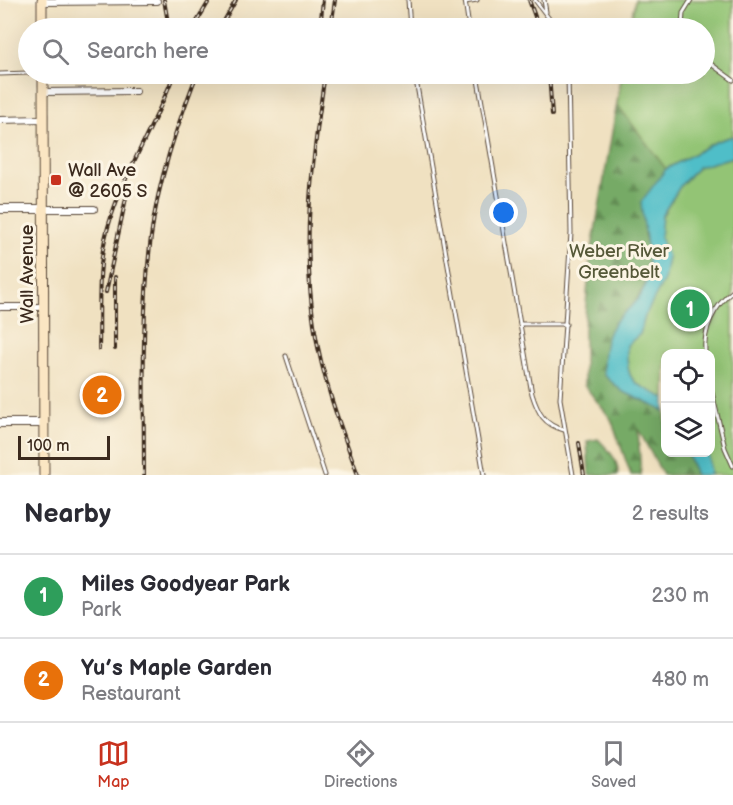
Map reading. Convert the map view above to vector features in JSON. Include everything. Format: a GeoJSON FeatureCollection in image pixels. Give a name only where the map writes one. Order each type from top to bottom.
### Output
{"type":"FeatureCollection","features":[{"type":"Feature","properties":{"kind":"main road"},"geometry":{"type":"LineString","coordinates":[[42,1],[42,18]]}},
{"type":"Feature","properties":{"kind":"main road","name":"Wall Avenue"},"geometry":{"type":"LineString","coordinates":[[43,84],[44,475]]}},
{"type":"Feature","properties":{"kind":"street"},"geometry":{"type":"LineString","coordinates":[[42,1],[157,1]]}},
{"type":"Feature","properties":{"kind":"street"},"geometry":{"type":"LineString","coordinates":[[43,92],[136,91]]}},
{"type":"Feature","properties":{"kind":"street"},"geometry":{"type":"LineString","coordinates":[[0,120],[43,119]]}},
{"type":"Feature","properties":{"kind":"street"},"geometry":{"type":"LineString","coordinates":[[0,209],[94,209]]}},
{"type":"Feature","properties":{"kind":"street"},"geometry":{"type":"LineString","coordinates":[[0,307],[44,308]]}},
{"type":"Feature","properties":{"kind":"street"},"geometry":{"type":"LineString","coordinates":[[0,423],[44,423]]}},
{"type":"Feature","properties":{"kind":"lane"},"geometry":{"type":"LineString","coordinates":[[408,0],[409,18]]}},
{"type":"Feature","properties":{"kind":"lane"},"geometry":{"type":"LineString","coordinates":[[468,18],[465,1],[477,0]]}},
{"type":"Feature","properties":{"kind":"lane"},"geometry":{"type":"LineString","coordinates":[[535,0],[549,18]]}},
{"type":"Feature","properties":{"kind":"lane"},"geometry":{"type":"LineString","coordinates":[[544,0],[546,14]]}},
{"type":"Feature","properties":{"kind":"lane"},"geometry":{"type":"LineString","coordinates":[[683,18],[691,0]]}},
{"type":"Feature","properties":{"kind":"lane"},"geometry":{"type":"LineString","coordinates":[[715,66],[733,80]]}},
{"type":"Feature","properties":{"kind":"lane"},"geometry":{"type":"LineString","coordinates":[[0,74],[18,73]]}},
{"type":"Feature","properties":{"kind":"lane"},"geometry":{"type":"LineString","coordinates":[[417,84],[484,475]]}},
{"type":"Feature","properties":{"kind":"lane"},"geometry":{"type":"LineString","coordinates":[[479,84],[519,324],[537,410],[545,421],[564,430]]}},
{"type":"Feature","properties":{"kind":"lane"},"geometry":{"type":"LineString","coordinates":[[568,84],[571,234],[560,399],[573,475]]}},
{"type":"Feature","properties":{"kind":"lane"},"geometry":{"type":"LineString","coordinates":[[705,349],[705,337],[713,313],[733,291]]}},
{"type":"Feature","properties":{"kind":"lane"},"geometry":{"type":"LineString","coordinates":[[519,324],[566,324]]}},
{"type":"Feature","properties":{"kind":"lane"},"geometry":{"type":"LineString","coordinates":[[286,356],[325,475]]}},
{"type":"Feature","properties":{"kind":"lane"},"geometry":{"type":"LineString","coordinates":[[715,402],[725,448],[733,466]]}},
{"type":"Feature","properties":{"kind":"green space","name":"Weber River Greenbelt"},"geometry":{"type":"Polygon","coordinates":[[[635,0],[733,0],[733,136],[717,141],[644,233],[649,254],[645,285],[633,306],[613,324],[604,375],[622,391],[661,409],[661,457],[689,457],[696,475],[663,475],[638,429],[641,475],[631,475],[611,419],[584,385],[584,328],[590,260],[620,84],[715,84],[715,18],[632,18],[635,0]]]}},
{"type":"Feature","properties":{"kind":"green space"},"geometry":{"type":"Polygon","coordinates":[[[635,0],[733,0],[733,136],[717,141],[666,169],[617,104],[620,84],[715,84],[715,18],[632,18],[635,0]]]}},
{"type":"Feature","properties":{"kind":"green space"},"geometry":{"type":"Polygon","coordinates":[[[733,157],[733,475],[710,475],[708,457],[715,457],[715,349],[661,349],[661,396],[633,380],[628,367],[627,345],[640,334],[645,316],[664,280],[668,257],[660,237],[662,216],[681,185],[698,167],[733,157]]]}},
{"type":"Feature","properties":{"kind":"green space"},"geometry":{"type":"Polygon","coordinates":[[[598,439],[615,459],[618,475],[589,475],[587,441],[598,439]]]}},
{"type":"Feature","properties":{"kind":"water"},"geometry":{"type":"Polygon","coordinates":[[[733,136],[733,157],[698,167],[681,185],[662,215],[660,237],[668,257],[664,280],[645,316],[640,334],[627,345],[630,375],[638,384],[661,396],[661,409],[622,391],[604,375],[606,343],[613,325],[638,299],[645,286],[648,254],[641,202],[666,169],[717,141],[733,136]]]}},
{"type":"Feature","properties":{"kind":"water"},"geometry":{"type":"Polygon","coordinates":[[[689,457],[708,457],[710,475],[696,475],[689,457]]]}},
{"type":"Feature","properties":{"kind":"railway"},"geometry":{"type":"LineString","coordinates":[[164,0],[167,18]]}},
{"type":"Feature","properties":{"kind":"railway"},"geometry":{"type":"LineString","coordinates":[[226,18],[236,0]]}},
{"type":"Feature","properties":{"kind":"railway"},"geometry":{"type":"LineString","coordinates":[[321,18],[323,0]]}},
{"type":"Feature","properties":{"kind":"railway"},"geometry":{"type":"LineString","coordinates":[[332,18],[335,0]]}},
{"type":"Feature","properties":{"kind":"railway"},"geometry":{"type":"LineString","coordinates":[[529,0],[535,18]]}},
{"type":"Feature","properties":{"kind":"railway"},"geometry":{"type":"LineString","coordinates":[[199,18],[208,3]]}},
{"type":"Feature","properties":{"kind":"railway"},"geometry":{"type":"LineString","coordinates":[[99,349],[100,280],[105,239],[118,196],[170,84]]}},
{"type":"Feature","properties":{"kind":"railway"},"geometry":{"type":"LineString","coordinates":[[144,475],[144,326],[151,237],[158,195],[169,154],[193,84]]}},
{"type":"Feature","properties":{"kind":"railway"},"geometry":{"type":"LineString","coordinates":[[324,84],[310,202],[311,299],[323,368],[358,475]]}},
{"type":"Feature","properties":{"kind":"railway"},"geometry":{"type":"LineString","coordinates":[[550,84],[552,115]]}},
{"type":"Feature","properties":{"kind":"railway"},"geometry":{"type":"LineString","coordinates":[[106,292],[126,198]]}},
{"type":"Feature","properties":{"kind":"railway"},"geometry":{"type":"LineString","coordinates":[[115,277],[115,349]]}},
{"type":"Feature","properties":{"kind":"railway"},"geometry":{"type":"LineString","coordinates":[[579,443],[584,475]]}},
{"type":"Feature","properties":{"kind":"place","name":"Wall Ave @ 2605 S"},"geometry":{"type":"Point","coordinates":[56,180]}},
{"type":"Feature","properties":{"kind":"place","name":"Miles Goodyear Park"},"geometry":{"type":"Point","coordinates":[690,309]}},
{"type":"Feature","properties":{"kind":"place","name":"Yu’s Maple Garden"},"geometry":{"type":"Point","coordinates":[102,395]}}]}
